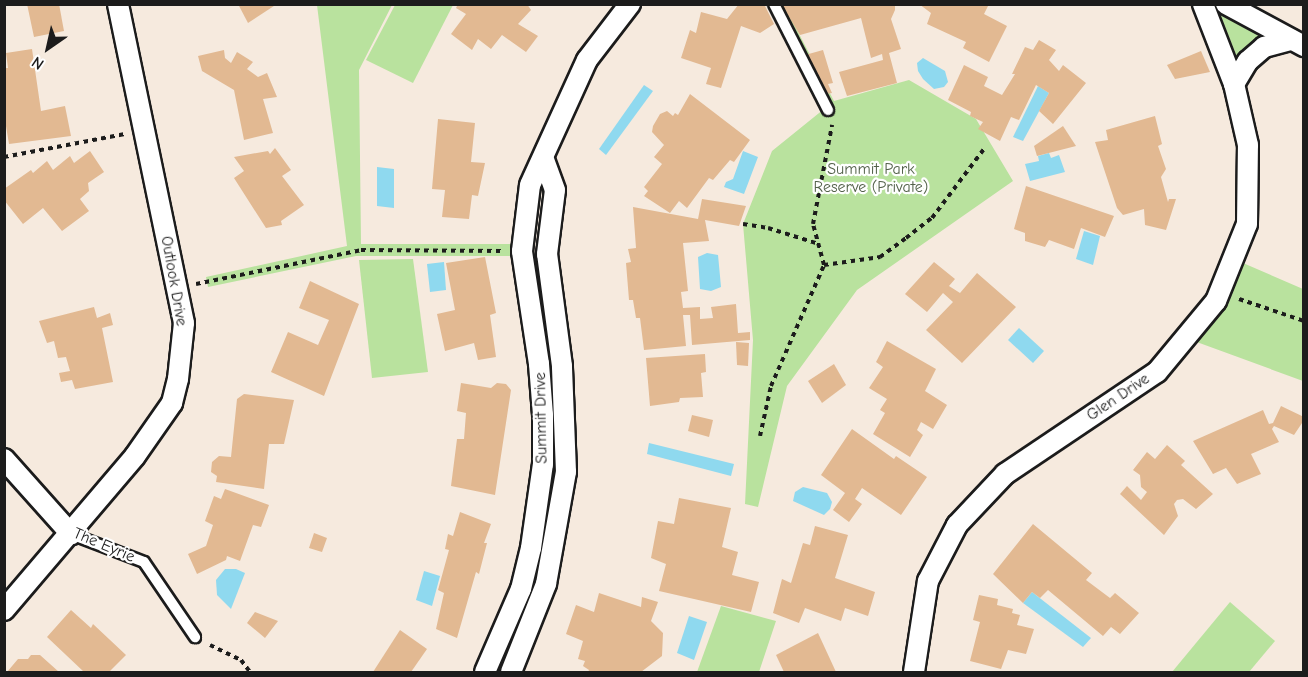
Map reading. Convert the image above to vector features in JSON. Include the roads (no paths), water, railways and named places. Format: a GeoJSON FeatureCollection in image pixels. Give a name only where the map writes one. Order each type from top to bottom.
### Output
{"type":"FeatureCollection","features":[{"type":"Feature","properties":{"kind":"street","name":"Outlook Drive"},"geometry":{"type":"LineString","coordinates":[[4,610],[135,456],[172,403],[178,380],[184,323],[118,4]]}},
{"type":"Feature","properties":{"kind":"street","name":"Summit Drive"},"geometry":{"type":"LineString","coordinates":[[485,672],[521,589],[531,548],[543,464],[543,415],[539,364],[522,251],[530,185],[544,159],[586,60],[630,4]]}},
{"type":"Feature","properties":{"kind":"street","name":"Glen Drive"},"geometry":{"type":"LineString","coordinates":[[914,672],[928,581],[957,525],[1005,474],[1156,372],[1216,301],[1247,224],[1248,145],[1234,84],[1203,4]]}},
{"type":"Feature","properties":{"kind":"street"},"geometry":{"type":"LineString","coordinates":[[1226,4],[1297,43]]}},
{"type":"Feature","properties":{"kind":"street"},"geometry":{"type":"LineString","coordinates":[[1234,84],[1248,61],[1264,47],[1297,43]]}},
{"type":"Feature","properties":{"kind":"street","name":"Summit Drive"},"geometry":{"type":"LineString","coordinates":[[511,672],[546,584],[566,472],[562,366],[547,254],[555,190],[544,159]]}},
{"type":"Feature","properties":{"kind":"street","name":"The Eyrie"},"geometry":{"type":"LineString","coordinates":[[4,459],[71,534]]}},
{"type":"Feature","properties":{"kind":"lane"},"geometry":{"type":"LineString","coordinates":[[774,4],[828,110]]}},
{"type":"Feature","properties":{"kind":"lane","name":"The Eyrie"},"geometry":{"type":"LineString","coordinates":[[71,534],[144,562],[195,637]]}},
{"type":"Feature","properties":{"kind":"water"},"geometry":{"type":"Polygon","coordinates":[[[923,58],[945,71],[948,82],[944,87],[934,89],[923,79],[918,71],[917,63],[923,58]]]}},
{"type":"Feature","properties":{"kind":"water"},"geometry":{"type":"Polygon","coordinates":[[[644,85],[653,91],[606,155],[599,149],[644,85]]]}},
{"type":"Feature","properties":{"kind":"water"},"geometry":{"type":"Polygon","coordinates":[[[1038,86],[1049,93],[1023,141],[1013,137],[1038,86]]]}},
{"type":"Feature","properties":{"kind":"water"},"geometry":{"type":"Polygon","coordinates":[[[743,151],[758,157],[744,194],[724,187],[726,182],[733,179],[743,151]]]}},
{"type":"Feature","properties":{"kind":"water"},"geometry":{"type":"Polygon","coordinates":[[[1049,153],[1051,158],[1059,155],[1065,172],[1030,181],[1025,164],[1039,161],[1038,156],[1049,153]]]}},
{"type":"Feature","properties":{"kind":"water"},"geometry":{"type":"Polygon","coordinates":[[[377,167],[394,169],[394,208],[377,206],[377,167]]]}},
{"type":"Feature","properties":{"kind":"water"},"geometry":{"type":"Polygon","coordinates":[[[1084,231],[1100,236],[1093,265],[1076,259],[1084,231]]]}},
{"type":"Feature","properties":{"kind":"water"},"geometry":{"type":"Polygon","coordinates":[[[707,253],[718,255],[721,287],[711,291],[700,289],[698,257],[707,253]]]}},
{"type":"Feature","properties":{"kind":"water"},"geometry":{"type":"Polygon","coordinates":[[[444,262],[446,290],[430,292],[427,264],[444,262]]]}},
{"type":"Feature","properties":{"kind":"water"},"geometry":{"type":"Polygon","coordinates":[[[1019,328],[1044,351],[1033,363],[1008,340],[1019,328]]]}},
{"type":"Feature","properties":{"kind":"water"},"geometry":{"type":"Polygon","coordinates":[[[649,443],[734,464],[731,476],[647,454],[649,443]]]}},
{"type":"Feature","properties":{"kind":"water"},"geometry":{"type":"Polygon","coordinates":[[[803,487],[827,493],[832,502],[830,509],[824,515],[793,501],[795,492],[803,487]]]}},
{"type":"Feature","properties":{"kind":"water"},"geometry":{"type":"Polygon","coordinates":[[[225,569],[236,569],[245,573],[231,609],[217,595],[216,580],[225,569]]]}},
{"type":"Feature","properties":{"kind":"water"},"geometry":{"type":"Polygon","coordinates":[[[424,571],[440,576],[432,606],[416,600],[424,571]]]}},
{"type":"Feature","properties":{"kind":"water"},"geometry":{"type":"Polygon","coordinates":[[[1032,592],[1091,638],[1083,647],[1023,603],[1032,592]]]}},
{"type":"Feature","properties":{"kind":"water"},"geometry":{"type":"Polygon","coordinates":[[[689,616],[707,622],[694,660],[677,653],[689,616]]]}},
{"type":"Feature","properties":{"kind":"park label","name":"Summit Park Reserve (Private)"},"geometry":{"type":"Point","coordinates":[871,178]}}]}
